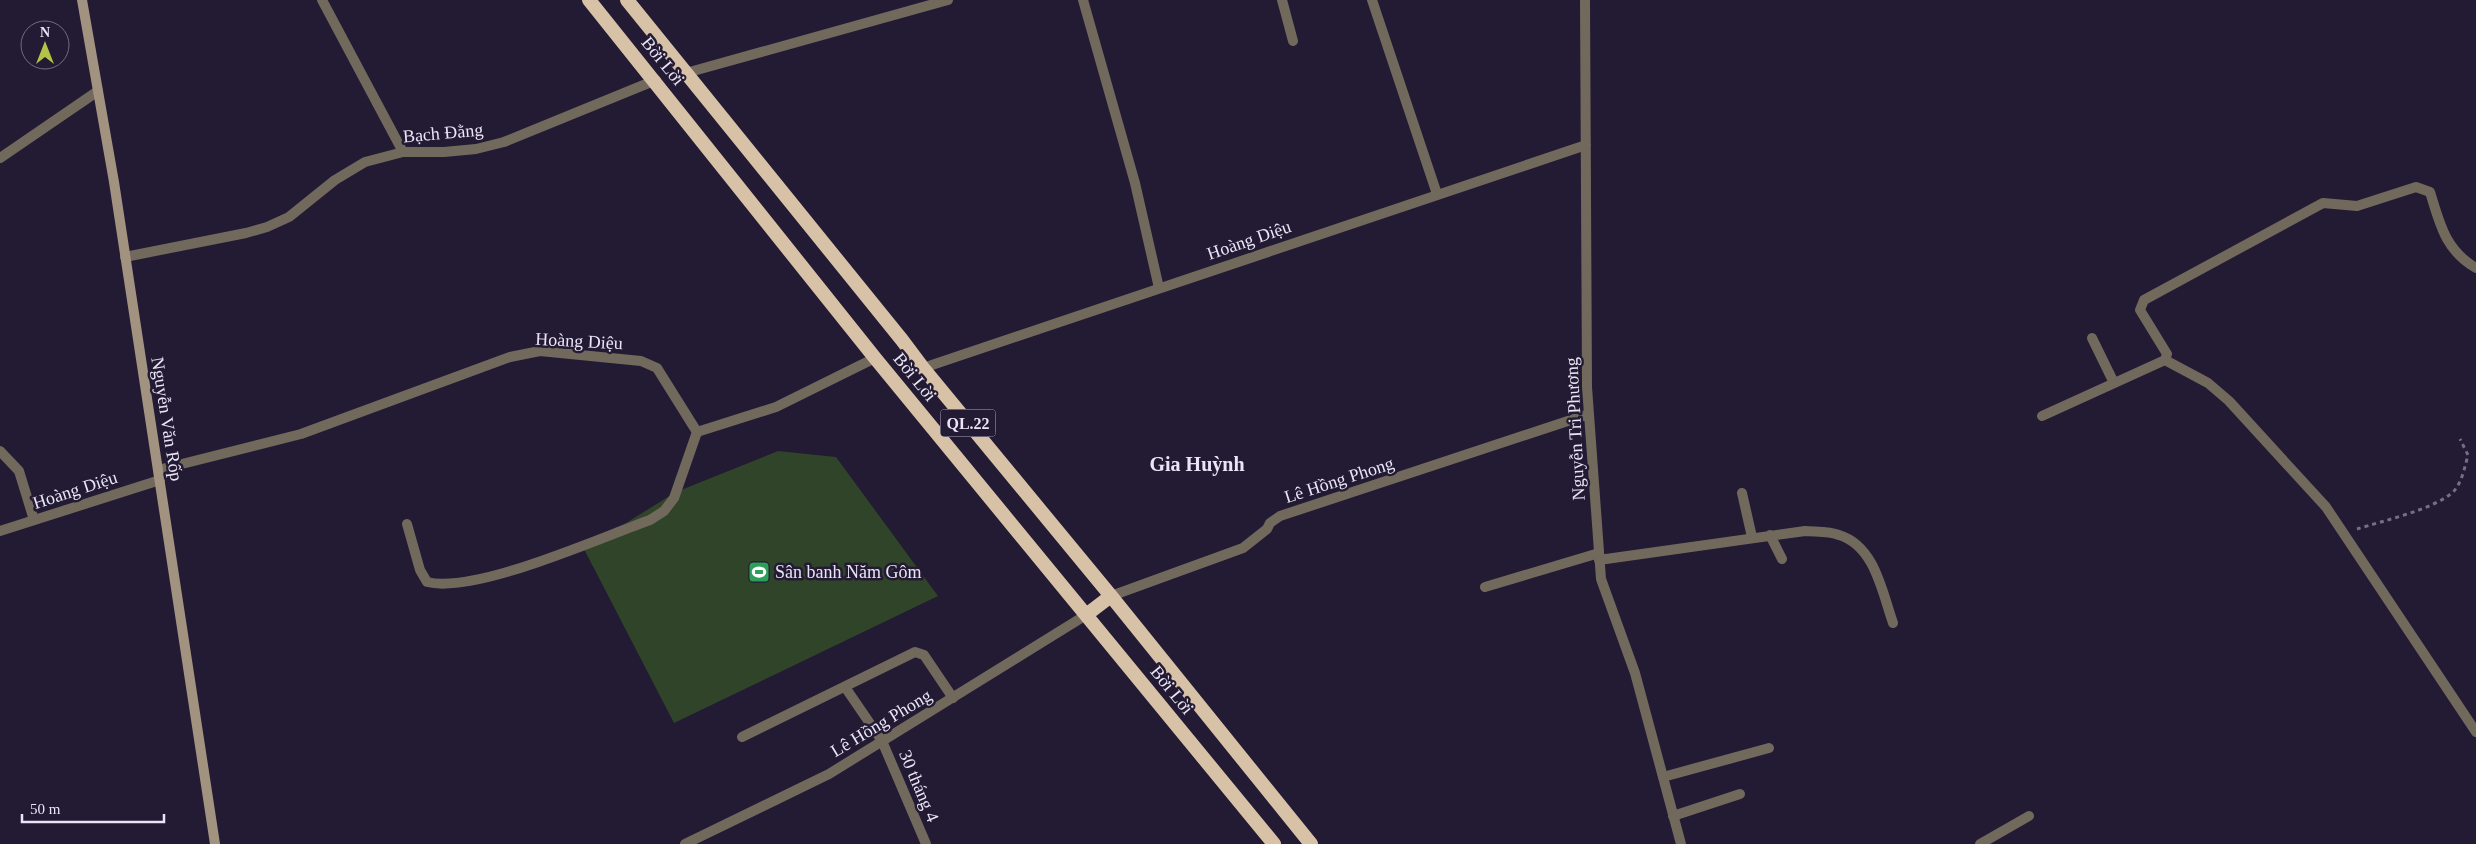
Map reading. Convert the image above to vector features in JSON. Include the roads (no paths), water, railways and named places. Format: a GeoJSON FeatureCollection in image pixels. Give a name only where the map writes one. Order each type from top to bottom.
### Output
{"type":"FeatureCollection","features":[{"type":"Feature","properties":{"kind":"highway","name":"Bời Lời"},"geometry":{"type":"LineString","coordinates":[[589,0],[656,80],[875,358],[1274,844]]}},
{"type":"Feature","properties":{"kind":"highway","name":"Bời Lời"},"geometry":{"type":"LineString","coordinates":[[627,0],[1310,844]]}},
{"type":"Feature","properties":{"kind":"highway"},"geometry":{"type":"LineString","coordinates":[[1086,615],[1111,596]]}},
{"type":"Feature","properties":{"kind":"main road","name":"Nguyễn Văn Rốp"},"geometry":{"type":"LineString","coordinates":[[82,0],[125,257],[215,844]]}},
{"type":"Feature","properties":{"kind":"street"},"geometry":{"type":"LineString","coordinates":[[322,0],[403,152]]}},
{"type":"Feature","properties":{"kind":"street"},"geometry":{"type":"LineString","coordinates":[[686,73],[948,0]]}},
{"type":"Feature","properties":{"kind":"street"},"geometry":{"type":"LineString","coordinates":[[1083,0],[1135,183],[1159,288]]}},
{"type":"Feature","properties":{"kind":"street"},"geometry":{"type":"LineString","coordinates":[[1282,0],[1293,41]]}},
{"type":"Feature","properties":{"kind":"street"},"geometry":{"type":"LineString","coordinates":[[1372,0],[1437,194]]}},
{"type":"Feature","properties":{"kind":"street","name":"Nguyễn Tri Phương"},"geometry":{"type":"LineString","coordinates":[[1585,0],[1589,414],[1601,579],[1635,673],[1681,844]]}},
{"type":"Feature","properties":{"kind":"street","name":"Bạch Đằng"},"geometry":{"type":"LineString","coordinates":[[125,257],[246,233],[267,227],[289,217],[335,180],[365,162],[403,152],[444,152],[476,149],[504,142],[656,80]]}},
{"type":"Feature","properties":{"kind":"street"},"geometry":{"type":"LineString","coordinates":[[0,158],[98,91]]}},
{"type":"Feature","properties":{"kind":"street","name":"Hoàng Diệu"},"geometry":{"type":"LineString","coordinates":[[923,368],[1586,145]]}},
{"type":"Feature","properties":{"kind":"street"},"geometry":{"type":"LineString","coordinates":[[2042,416],[2165,360],[2167,354],[2140,310],[2144,300],[2323,203],[2357,206],[2416,187],[2430,192],[2448,244],[2463,259],[2476,268]]}},
{"type":"Feature","properties":{"kind":"street"},"geometry":{"type":"LineString","coordinates":[[2092,338],[2114,383]]}},
{"type":"Feature","properties":{"kind":"street","name":"Hoàng Diệu"},"geometry":{"type":"LineString","coordinates":[[158,470],[301,434],[510,357],[540,351],[641,361],[657,368],[697,432]]}},
{"type":"Feature","properties":{"kind":"street"},"geometry":{"type":"LineString","coordinates":[[407,524],[420,570],[427,582],[441,585],[504,574],[650,520],[664,511],[674,498],[697,432],[776,406],[875,358]]}},
{"type":"Feature","properties":{"kind":"street"},"geometry":{"type":"LineString","coordinates":[[2165,360],[2208,383],[2229,401],[2310,486],[2344,533],[2476,732]]}},
{"type":"Feature","properties":{"kind":"street","name":"Lê Hồng Phong"},"geometry":{"type":"LineString","coordinates":[[1111,596],[1244,548],[1280,516],[1589,414]]}},
{"type":"Feature","properties":{"kind":"street"},"geometry":{"type":"LineString","coordinates":[[0,450],[19,471],[34,520]]}},
{"type":"Feature","properties":{"kind":"street","name":"Hoàng Diệu"},"geometry":{"type":"LineString","coordinates":[[0,531],[160,480]]}},
{"type":"Feature","properties":{"kind":"street"},"geometry":{"type":"LineString","coordinates":[[1742,493],[1752,538]]}},
{"type":"Feature","properties":{"kind":"street"},"geometry":{"type":"LineString","coordinates":[[1485,587],[1599,557],[1805,531],[1838,534],[1852,540],[1872,562],[1893,623]]}},
{"type":"Feature","properties":{"kind":"street"},"geometry":{"type":"LineString","coordinates":[[1770,535],[1782,559]]}},
{"type":"Feature","properties":{"kind":"street","name":"Lê Hồng Phong"},"geometry":{"type":"LineString","coordinates":[[685,844],[829,774],[1086,615]]}},
{"type":"Feature","properties":{"kind":"street"},"geometry":{"type":"LineString","coordinates":[[742,737],[916,652],[924,655],[953,698]]}},
{"type":"Feature","properties":{"kind":"street","name":"30 tháng 4"},"geometry":{"type":"LineString","coordinates":[[845,687],[882,741],[926,844]]}},
{"type":"Feature","properties":{"kind":"street"},"geometry":{"type":"LineString","coordinates":[[1663,777],[1769,748]]}},
{"type":"Feature","properties":{"kind":"street"},"geometry":{"type":"LineString","coordinates":[[1673,816],[1740,794]]}},
{"type":"Feature","properties":{"kind":"street"},"geometry":{"type":"LineString","coordinates":[[1980,844],[2029,816]]}},
{"type":"Feature","properties":{"kind":"place","name":"Sân banh Năm Gôm"},"geometry":{"type":"Point","coordinates":[759,572]}},
{"type":"Feature","properties":{"kind":"district","name":"Gia Huỳnh"},"geometry":{"type":"Point","coordinates":[1197,464]}}]}
